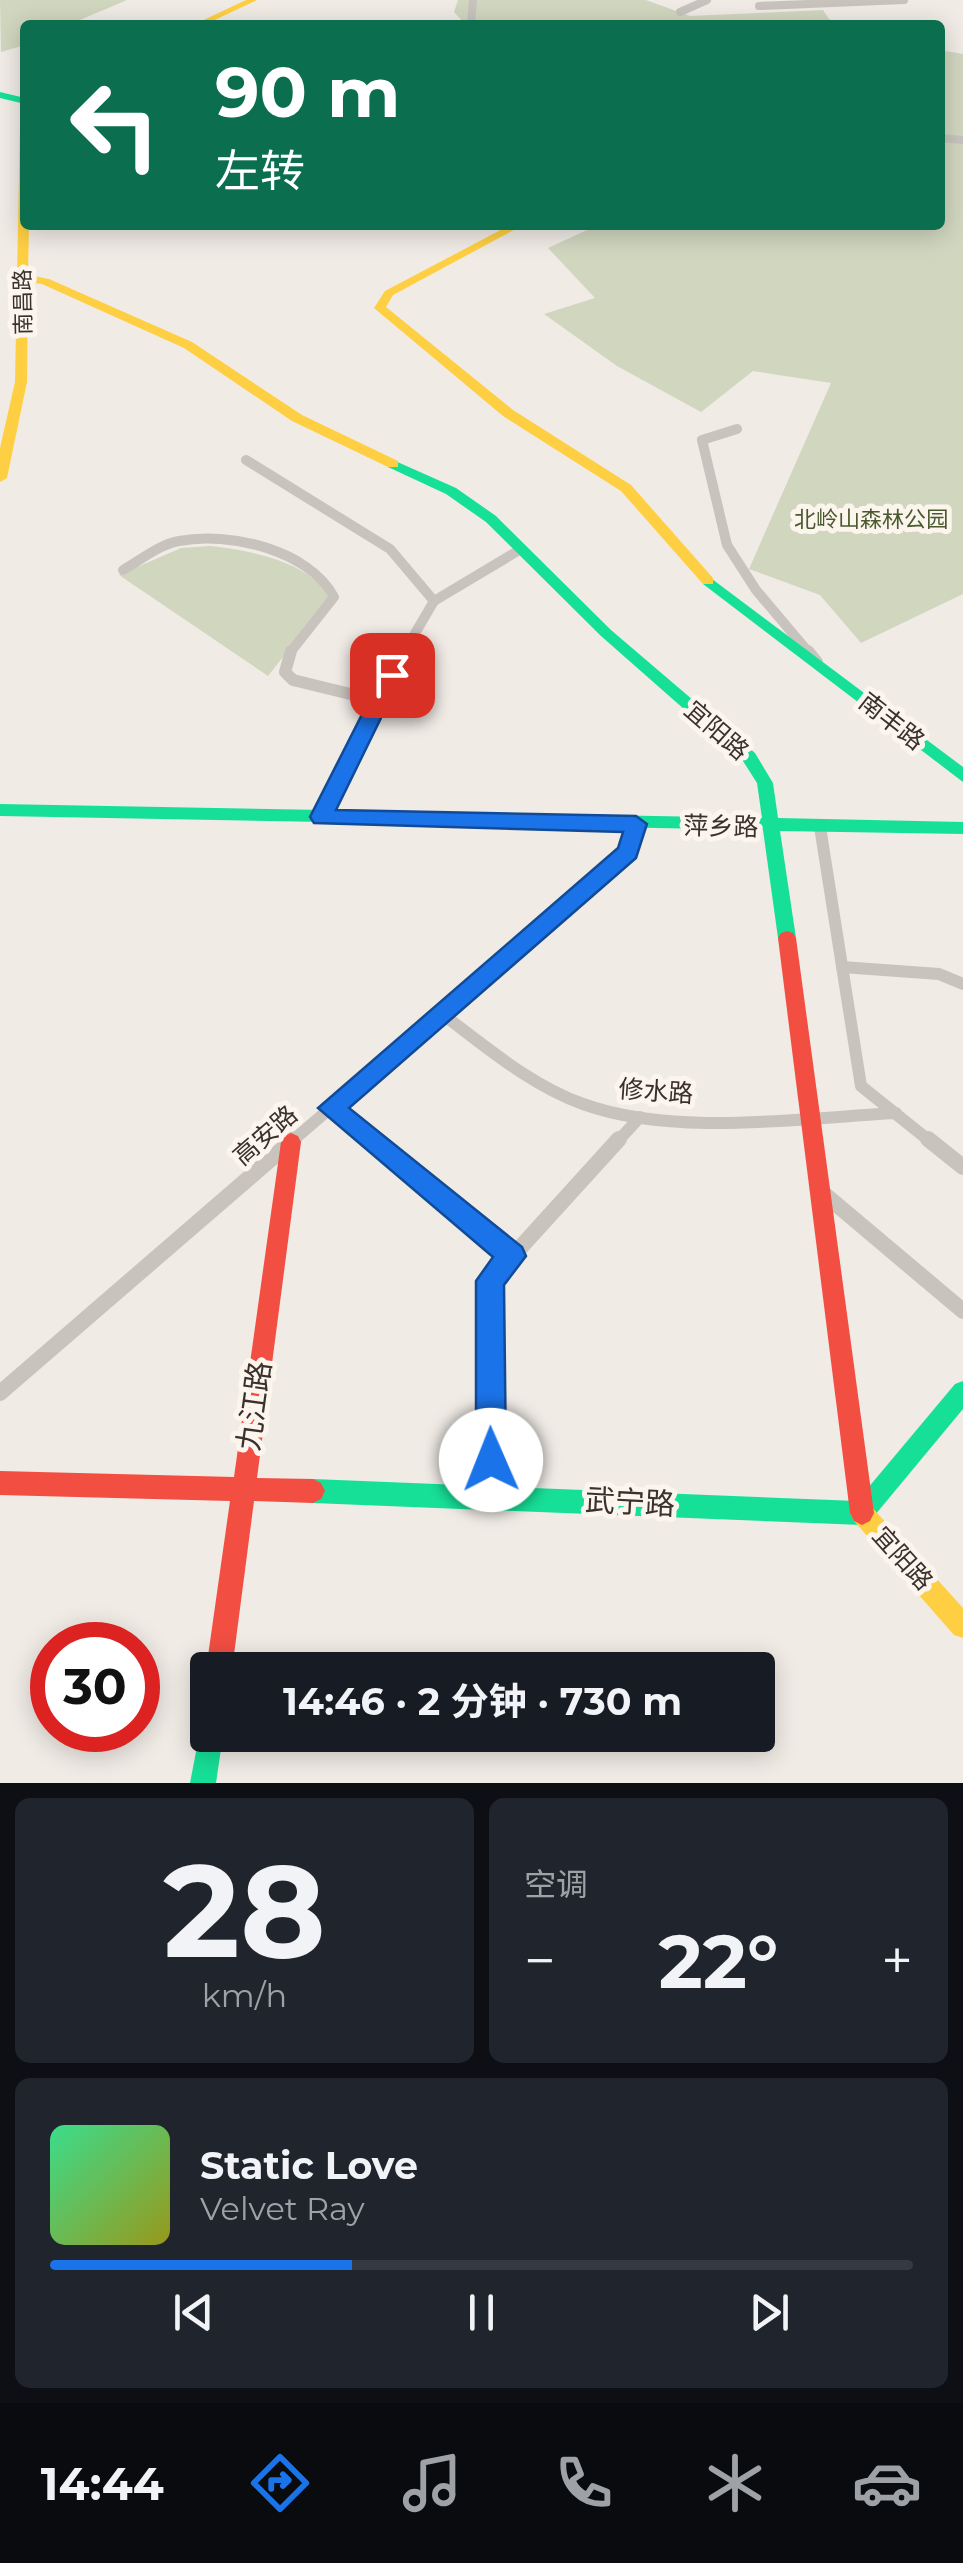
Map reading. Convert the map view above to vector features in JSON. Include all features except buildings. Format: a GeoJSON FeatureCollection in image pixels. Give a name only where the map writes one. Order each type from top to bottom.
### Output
{"type":"FeatureCollection","features":[{"type":"Feature","properties":{"kind":"street"},"geometry":{"type":"LineString","coordinates":[[208,20],[253,0]]}},
{"type":"Feature","properties":{"kind":"street"},"geometry":{"type":"LineString","coordinates":[[680,12],[708,0]]}},
{"type":"Feature","properties":{"kind":"street"},"geometry":{"type":"LineString","coordinates":[[759,6],[904,0]]}},
{"type":"Feature","properties":{"kind":"street","name":"南昌路"},"geometry":{"type":"LineString","coordinates":[[0,478],[7,418],[24,340],[23,230]]}},
{"type":"Feature","properties":{"kind":"street","name":"南丰路"},"geometry":{"type":"LineString","coordinates":[[508,230],[389,292],[380,308],[508,413],[626,488],[711,584],[963,776]]}},
{"type":"Feature","properties":{"kind":"street","name":"宜阳路"},"geometry":{"type":"LineString","coordinates":[[22,278],[45,281],[188,345],[297,418],[452,491],[491,519],[606,633],[749,757],[765,783],[772,827],[862,1513],[963,1626]]}},
{"type":"Feature","properties":{"kind":"street"},"geometry":{"type":"LineString","coordinates":[[737,428],[702,440],[728,545],[756,590],[820,665]]}},
{"type":"Feature","properties":{"kind":"street"},"geometry":{"type":"LineString","coordinates":[[246,460],[390,549],[434,601]]}},
{"type":"Feature","properties":{"kind":"street"},"geometry":{"type":"LineString","coordinates":[[123,570],[162,547],[199,539],[239,542],[322,576],[334,597],[286,658],[285,672],[293,680],[379,701]]}},
{"type":"Feature","properties":{"kind":"street"},"geometry":{"type":"LineString","coordinates":[[321,817],[434,601],[521,549]]}},
{"type":"Feature","properties":{"kind":"street","name":"萍乡路"},"geometry":{"type":"LineString","coordinates":[[0,810],[963,828]]}},
{"type":"Feature","properties":{"kind":"street","name":"高安路"},"geometry":{"type":"LineString","coordinates":[[0,1393],[628,852],[636,824]]}},
{"type":"Feature","properties":{"kind":"street"},"geometry":{"type":"LineString","coordinates":[[820,827],[862,1086],[963,1167]]}},
{"type":"Feature","properties":{"kind":"street"},"geometry":{"type":"LineString","coordinates":[[842,966],[939,974],[963,984]]}},
{"type":"Feature","properties":{"kind":"street","name":"修水路"},"geometry":{"type":"LineString","coordinates":[[441,1014],[532,1079],[585,1105],[640,1117],[896,1114]]}},
{"type":"Feature","properties":{"kind":"street"},"geometry":{"type":"LineString","coordinates":[[331,1108],[512,1256]]}},
{"type":"Feature","properties":{"kind":"street"},"geometry":{"type":"LineString","coordinates":[[492,1495],[490,1281],[640,1117]]}},
{"type":"Feature","properties":{"kind":"street","name":"九江路"},"geometry":{"type":"LineString","coordinates":[[220,1652],[291,1142]]}},
{"type":"Feature","properties":{"kind":"street"},"geometry":{"type":"LineString","coordinates":[[823,1193],[963,1311]]}},
{"type":"Feature","properties":{"kind":"street"},"geometry":{"type":"LineString","coordinates":[[862,1513],[963,1392]]}},
{"type":"Feature","properties":{"kind":"street","name":"武宁路"},"geometry":{"type":"LineString","coordinates":[[0,1483],[492,1495],[862,1513]]}},
{"type":"Feature","properties":{"kind":"street"},"geometry":{"type":"LineString","coordinates":[[204,1783],[208,1752]]}},
{"type":"Feature","properties":{"kind":"green space"},"geometry":{"type":"Polygon","coordinates":[[[0,0],[127,0],[80,20],[20,20],[20,46],[1,52],[0,0]]]}},
{"type":"Feature","properties":{"kind":"green space"},"geometry":{"type":"Polygon","coordinates":[[[458,0],[646,0],[690,16],[823,10],[831,20],[461,20],[454,12],[458,0]]]}},
{"type":"Feature","properties":{"kind":"green space","name":"北岭山森林公园"},"geometry":{"type":"Polygon","coordinates":[[[945,51],[963,54],[963,594],[861,643],[820,595],[749,569],[831,383],[753,371],[701,412],[617,366],[544,314],[595,298],[548,248],[587,230],[945,230],[945,51]]]}},
{"type":"Feature","properties":{"kind":"green space"},"geometry":{"type":"Polygon","coordinates":[[[210,546],[259,554],[293,566],[320,585],[329,598],[268,676],[119,575],[181,548],[210,546]]]}},
{"type":"Feature","properties":{"kind":"traffic: fast"},"geometry":{"type":"LineString","coordinates":[[0,95],[20,100]]}},
{"type":"Feature","properties":{"kind":"traffic: fast"},"geometry":{"type":"LineString","coordinates":[[393,464],[451,491],[491,519],[606,633],[749,757],[765,783],[787,938]]}},
{"type":"Feature","properties":{"kind":"traffic: fast"},"geometry":{"type":"LineString","coordinates":[[708,581],[963,776]]}},
{"type":"Feature","properties":{"kind":"traffic: fast"},"geometry":{"type":"LineString","coordinates":[[0,810],[963,828]]}},
{"type":"Feature","properties":{"kind":"traffic: fast"},"geometry":{"type":"LineString","coordinates":[[862,1513],[963,1392]]}},
{"type":"Feature","properties":{"kind":"traffic: fast"},"geometry":{"type":"LineString","coordinates":[[313,1491],[862,1513]]}},
{"type":"Feature","properties":{"kind":"traffic: fast"},"geometry":{"type":"LineString","coordinates":[[203,1783],[208,1752]]}},
{"type":"Feature","properties":{"kind":"traffic: slow"},"geometry":{"type":"LineString","coordinates":[[208,20],[253,0]]}},
{"type":"Feature","properties":{"kind":"traffic: slow"},"geometry":{"type":"LineString","coordinates":[[0,478],[21,382],[23,230]]}},
{"type":"Feature","properties":{"kind":"traffic: slow"},"geometry":{"type":"LineString","coordinates":[[509,230],[389,293],[380,308],[508,413],[626,488],[708,581]]}},
{"type":"Feature","properties":{"kind":"traffic: slow"},"geometry":{"type":"LineString","coordinates":[[21,278],[45,281],[188,345],[297,418],[393,464]]}},
{"type":"Feature","properties":{"kind":"traffic: slow"},"geometry":{"type":"LineString","coordinates":[[862,1513],[963,1626]]}},
{"type":"Feature","properties":{"kind":"traffic: jam"},"geometry":{"type":"LineString","coordinates":[[787,938],[862,1513]]}},
{"type":"Feature","properties":{"kind":"traffic: jam"},"geometry":{"type":"LineString","coordinates":[[221,1652],[291,1142]]}},
{"type":"Feature","properties":{"kind":"traffic: jam"},"geometry":{"type":"LineString","coordinates":[[0,1483],[313,1491]]}},
{"type":"Feature","properties":{"kind":"route"},"geometry":{"type":"LineString","coordinates":[[392,675],[321,817],[636,824],[628,852],[331,1108],[512,1256],[490,1281],[491,1460]]}}]}
